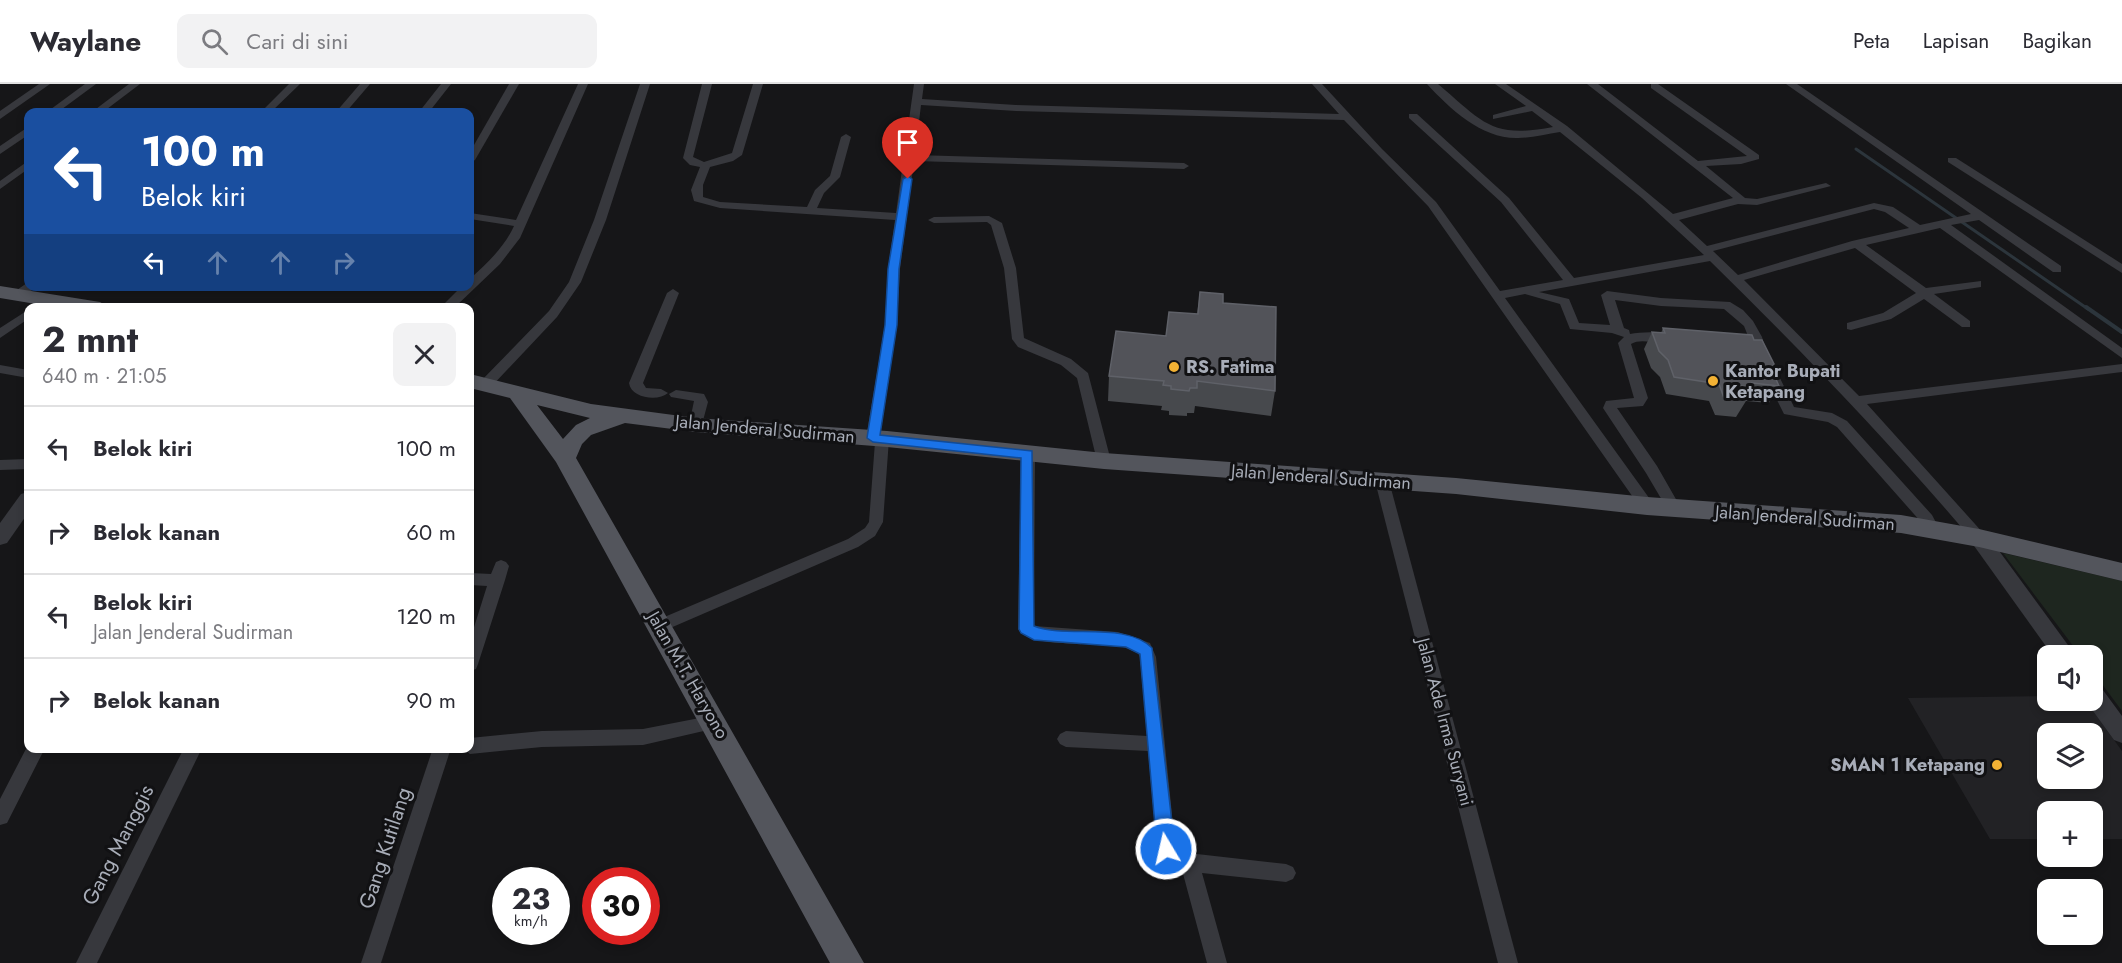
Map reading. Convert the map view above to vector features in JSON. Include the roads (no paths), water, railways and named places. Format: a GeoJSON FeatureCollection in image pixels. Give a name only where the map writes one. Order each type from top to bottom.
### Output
{"type":"FeatureCollection","features":[{"type":"Feature","properties":{"kind":"main road"},"geometry":{"type":"LineString","coordinates":[[16,291],[43,303]]}},
{"type":"Feature","properties":{"kind":"main road","name":"Jalan Jenderal Sudirman"},"geometry":{"type":"LineString","coordinates":[[477,383],[625,417],[696,425],[878,439],[1104,461],[1382,481],[1647,506],[1876,521],[1931,528],[2122,572]]}},
{"type":"Feature","properties":{"kind":"main road","name":"Jalan M.T. Haryono"},"geometry":{"type":"LineString","coordinates":[[518,394],[565,458],[848,963]]}},
{"type":"Feature","properties":{"kind":"main road"},"geometry":{"type":"LineString","coordinates":[[565,458],[570,443],[584,429],[598,422],[625,417]]}},
{"type":"Feature","properties":{"kind":"street"},"geometry":{"type":"LineString","coordinates":[[0,116],[45,84]]}},
{"type":"Feature","properties":{"kind":"street"},"geometry":{"type":"LineString","coordinates":[[58,108],[91,84]]}},
{"type":"Feature","properties":{"kind":"street"},"geometry":{"type":"LineString","coordinates":[[102,108],[135,84]]}},
{"type":"Feature","properties":{"kind":"street"},"geometry":{"type":"LineString","coordinates":[[270,108],[295,84]]}},
{"type":"Feature","properties":{"kind":"street"},"geometry":{"type":"LineString","coordinates":[[344,108],[365,84]]}},
{"type":"Feature","properties":{"kind":"street"},"geometry":{"type":"LineString","coordinates":[[427,108],[446,84]]}},
{"type":"Feature","properties":{"kind":"street"},"geometry":{"type":"LineString","coordinates":[[474,153],[514,84],[528,84]]}},
{"type":"Feature","properties":{"kind":"street"},"geometry":{"type":"LineString","coordinates":[[474,282],[509,246],[583,84]]}},
{"type":"Feature","properties":{"kind":"street"},"geometry":{"type":"LineString","coordinates":[[477,383],[553,314],[575,282],[600,220],[645,84]]}},
{"type":"Feature","properties":{"kind":"street"},"geometry":{"type":"LineString","coordinates":[[704,165],[694,163],[688,158],[707,84]]}},
{"type":"Feature","properties":{"kind":"street"},"geometry":{"type":"LineString","coordinates":[[758,84],[737,155],[711,160],[704,165],[696,192],[702,202],[902,217]]}},
{"type":"Feature","properties":{"kind":"street"},"geometry":{"type":"LineString","coordinates":[[661,626],[853,543],[875,526],[878,514],[878,439],[891,325],[894,269],[920,84]]}},
{"type":"Feature","properties":{"kind":"street"},"geometry":{"type":"LineString","coordinates":[[1317,84],[1432,204],[1499,295],[1647,506]]}},
{"type":"Feature","properties":{"kind":"street"},"geometry":{"type":"LineString","coordinates":[[1432,84],[1480,123],[1497,133],[1520,135],[1563,128]]}},
{"type":"Feature","properties":{"kind":"street"},"geometry":{"type":"LineString","coordinates":[[1500,84],[1535,107],[1636,185],[1736,279],[1857,401],[1927,476],[1979,538],[2057,645]]}},
{"type":"Feature","properties":{"kind":"street"},"geometry":{"type":"LineString","coordinates":[[1592,84],[1737,194],[1738,201]]}},
{"type":"Feature","properties":{"kind":"street"},"geometry":{"type":"LineString","coordinates":[[1791,84],[2057,269]]}},
{"type":"Feature","properties":{"kind":"street"},"geometry":{"type":"LineString","coordinates":[[1654,86],[1755,158],[1730,163],[1715,161],[1698,164]]}},
{"type":"Feature","properties":{"kind":"street"},"geometry":{"type":"LineString","coordinates":[[917,102],[1016,108],[1347,117]]}},
{"type":"Feature","properties":{"kind":"street"},"geometry":{"type":"LineString","coordinates":[[1497,117],[1535,107]]}},
{"type":"Feature","properties":{"kind":"street"},"geometry":{"type":"LineString","coordinates":[[1413,116],[1505,200],[1572,283]]}},
{"type":"Feature","properties":{"kind":"street"},"geometry":{"type":"LineString","coordinates":[[0,151],[24,133]]}},
{"type":"Feature","properties":{"kind":"street"},"geometry":{"type":"LineString","coordinates":[[811,210],[819,192],[835,177],[846,137]]}},
{"type":"Feature","properties":{"kind":"street"},"geometry":{"type":"LineString","coordinates":[[910,158],[1184,166]]}},
{"type":"Feature","properties":{"kind":"street"},"geometry":{"type":"LineString","coordinates":[[1952,160],[2122,269]]}},
{"type":"Feature","properties":{"kind":"street"},"geometry":{"type":"LineString","coordinates":[[0,186],[24,167]]}},
{"type":"Feature","properties":{"kind":"street"},"geometry":{"type":"LineString","coordinates":[[1672,218],[1738,201],[1757,202],[1827,186]]}},
{"type":"Feature","properties":{"kind":"street"},"geometry":{"type":"LineString","coordinates":[[1499,295],[1572,283],[1708,253],[1874,206],[1889,209],[1917,228]]}},
{"type":"Feature","properties":{"kind":"street"},"geometry":{"type":"LineString","coordinates":[[1736,279],[1856,243],[1980,216]]}},
{"type":"Feature","properties":{"kind":"street"},"geometry":{"type":"LineString","coordinates":[[474,217],[521,224]]}},
{"type":"Feature","properties":{"kind":"street"},"geometry":{"type":"LineString","coordinates":[[934,220],[989,219],[996,223],[1010,268],[1018,339],[1023,344],[1073,366],[1083,376],[1104,461]]}},
{"type":"Feature","properties":{"kind":"street"},"geometry":{"type":"LineString","coordinates":[[1941,224],[2122,354]]}},
{"type":"Feature","properties":{"kind":"street"},"geometry":{"type":"LineString","coordinates":[[1856,243],[1926,292],[1966,324]]}},
{"type":"Feature","properties":{"kind":"street"},"geometry":{"type":"LineString","coordinates":[[1851,326],[1887,316],[1926,292],[1977,284]]}},
{"type":"Feature","properties":{"kind":"street"},"geometry":{"type":"LineString","coordinates":[[451,303],[464,291]]}},
{"type":"Feature","properties":{"kind":"street"},"geometry":{"type":"LineString","coordinates":[[1521,291],[1565,302],[1574,326],[1618,330],[1633,337],[1679,340]]}},
{"type":"Feature","properties":{"kind":"street"},"geometry":{"type":"LineString","coordinates":[[673,293],[636,387],[643,392],[699,397],[696,425]]}},
{"type":"Feature","properties":{"kind":"street"},"geometry":{"type":"LineString","coordinates":[[1618,330],[1606,295],[1661,302],[1726,305],[1734,308],[1750,325],[1757,337],[1754,348],[1790,411],[1832,418],[1842,424],[1927,519],[1931,528]]}},
{"type":"Feature","properties":{"kind":"street"},"geometry":{"type":"LineString","coordinates":[[0,334],[24,317]]}},
{"type":"Feature","properties":{"kind":"street"},"geometry":{"type":"LineString","coordinates":[[1633,337],[1624,343],[1641,398],[1638,403],[1611,404],[1611,413],[1652,470],[1674,508]]}},
{"type":"Feature","properties":{"kind":"street"},"geometry":{"type":"LineString","coordinates":[[1857,401],[2122,368]]}},
{"type":"Feature","properties":{"kind":"street"},"geometry":{"type":"LineString","coordinates":[[0,369],[24,373]]}},
{"type":"Feature","properties":{"kind":"street"},"geometry":{"type":"LineString","coordinates":[[1028,454],[1026,629],[1034,634],[1118,639],[1144,648],[1148,657],[1163,840],[1171,854],[1190,863],[1286,873]]}},
{"type":"Feature","properties":{"kind":"street"},"geometry":{"type":"LineString","coordinates":[[0,465],[24,464]]}},
{"type":"Feature","properties":{"kind":"street","name":"Jalan Ade Irma Suryani"},"geometry":{"type":"LineString","coordinates":[[1382,481],[1508,963]]}},
{"type":"Feature","properties":{"kind":"street"},"geometry":{"type":"LineString","coordinates":[[0,538],[24,505]]}},
{"type":"Feature","properties":{"kind":"street"},"geometry":{"type":"LineString","coordinates":[[474,578],[499,573],[474,651]]}},
{"type":"Feature","properties":{"kind":"street"},"geometry":{"type":"LineString","coordinates":[[2103,708],[2122,733]]}},
{"type":"Feature","properties":{"kind":"street"},"geometry":{"type":"LineString","coordinates":[[474,746],[551,739],[643,737],[715,722]]}},
{"type":"Feature","properties":{"kind":"street"},"geometry":{"type":"LineString","coordinates":[[1066,739],[1155,744]]}},
{"type":"Feature","properties":{"kind":"street"},"geometry":{"type":"LineString","coordinates":[[0,817],[33,753]]}},
{"type":"Feature","properties":{"kind":"street","name":"Gang Manggis"},"geometry":{"type":"LineString","coordinates":[[86,963],[191,753]]}},
{"type":"Feature","properties":{"kind":"street","name":"Gang Kutilang"},"geometry":{"type":"LineString","coordinates":[[371,963],[443,753]]}},
{"type":"Feature","properties":{"kind":"street"},"geometry":{"type":"LineString","coordinates":[[1190,863],[1217,963]]}},
{"type":"Feature","properties":{"kind":"waterway"},"geometry":{"type":"LineString","coordinates":[[1856,149],[2088,309]]}},
{"type":"Feature","properties":{"kind":"waterway"},"geometry":{"type":"LineString","coordinates":[[2086,307],[2122,332]]}},
{"type":"Feature","properties":{"kind":"place","name":"RS. Fatima"},"geometry":{"type":"Point","coordinates":[1174,367]}},
{"type":"Feature","properties":{"kind":"place","name":"Kantor Bupati Ketapang"},"geometry":{"type":"Point","coordinates":[1713,381]}},
{"type":"Feature","properties":{"kind":"place","name":"SMAN 1 Ketapang"},"geometry":{"type":"Point","coordinates":[1997,765]}}]}
